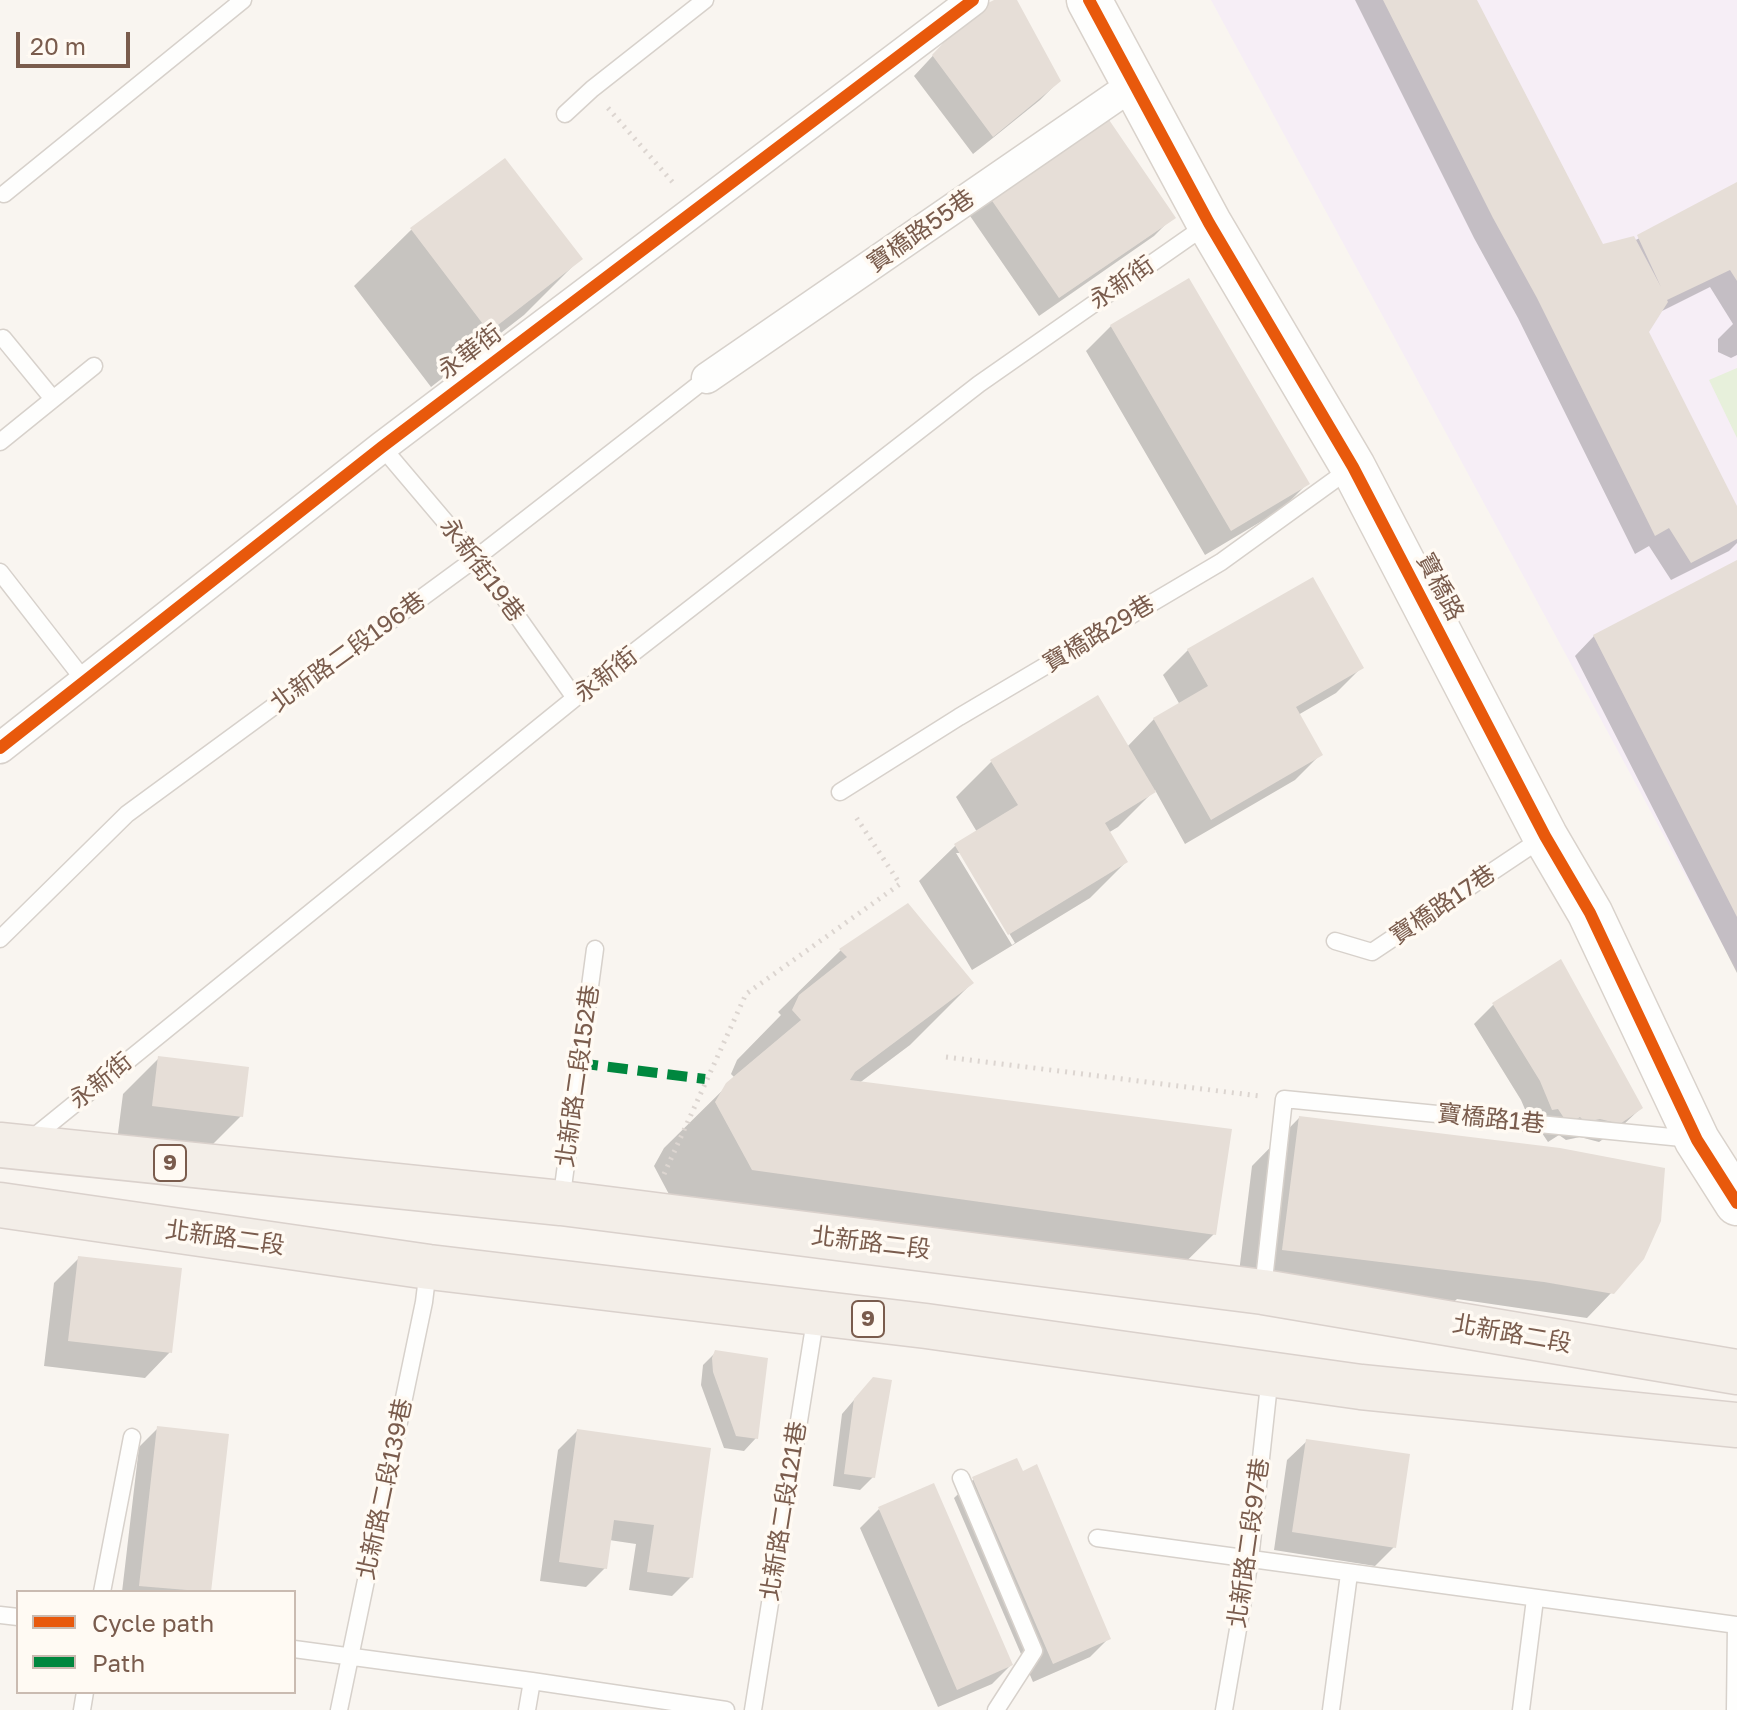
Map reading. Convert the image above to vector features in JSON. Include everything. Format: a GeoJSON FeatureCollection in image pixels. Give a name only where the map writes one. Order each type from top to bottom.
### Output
{"type":"FeatureCollection","features":[{"type":"Feature","properties":{"kind":"main road","name":"北新路二段"},"geometry":{"type":"LineString","coordinates":[[10,1147],[561,1203],[1263,1292],[1737,1372]]}},
{"type":"Feature","properties":{"kind":"main road","name":"北新路二段"},"geometry":{"type":"LineString","coordinates":[[0,1205],[429,1267],[816,1312],[1270,1375],[1737,1425]]}},
{"type":"Feature","properties":{"kind":"street","name":"永華街"},"geometry":{"type":"LineString","coordinates":[[0,748],[382,447],[973,0]]}},
{"type":"Feature","properties":{"kind":"street","name":"寶橋路"},"geometry":{"type":"LineString","coordinates":[[1089,0],[1209,223],[1353,467],[1545,836],[1590,913],[1697,1140],[1737,1203]]}},
{"type":"Feature","properties":{"kind":"street","name":"寶橋路55巷"},"geometry":{"type":"LineString","coordinates":[[707,378],[1134,84]]}},
{"type":"Feature","properties":{"kind":"lane"},"geometry":{"type":"LineString","coordinates":[[4,194],[243,0]]}},
{"type":"Feature","properties":{"kind":"lane"},"geometry":{"type":"LineString","coordinates":[[565,114],[705,0]]}},
{"type":"Feature","properties":{"kind":"lane","name":"永新街"},"geometry":{"type":"LineString","coordinates":[[10,1147],[575,698],[979,384],[1209,223]]}},
{"type":"Feature","properties":{"kind":"lane"},"geometry":{"type":"LineString","coordinates":[[3,338],[53,399]]}},
{"type":"Feature","properties":{"kind":"lane"},"geometry":{"type":"LineString","coordinates":[[0,442],[94,366]]}},
{"type":"Feature","properties":{"kind":"lane","name":"北新路二段196巷"},"geometry":{"type":"LineString","coordinates":[[0,939],[127,814],[476,558],[707,378]]}},
{"type":"Feature","properties":{"kind":"lane","name":"永新街19巷"},"geometry":{"type":"LineString","coordinates":[[382,447],[476,558],[575,698]]}},
{"type":"Feature","properties":{"kind":"lane","name":"寶橋路29巷"},"geometry":{"type":"LineString","coordinates":[[840,792],[959,717],[1221,562],[1353,467]]}},
{"type":"Feature","properties":{"kind":"lane"},"geometry":{"type":"LineString","coordinates":[[0,572],[84,680]]}},
{"type":"Feature","properties":{"kind":"lane","name":"寶橋路17巷"},"geometry":{"type":"LineString","coordinates":[[1335,941],[1372,952],[1545,836]]}},
{"type":"Feature","properties":{"kind":"lane","name":"北新路二段152巷"},"geometry":{"type":"LineString","coordinates":[[561,1203],[595,949]]}},
{"type":"Feature","properties":{"kind":"lane"},"geometry":{"type":"LineString","coordinates":[[1263,1292],[1284,1099]]}},
{"type":"Feature","properties":{"kind":"lane","name":"寶橋路1巷"},"geometry":{"type":"LineString","coordinates":[[1284,1099],[1697,1140]]}},
{"type":"Feature","properties":{"kind":"lane","name":"北新路二段139巷"},"geometry":{"type":"LineString","coordinates":[[339,1710],[429,1267]]}},
{"type":"Feature","properties":{"kind":"lane","name":"北新路二段121巷"},"geometry":{"type":"LineString","coordinates":[[753,1710],[816,1312]]}},
{"type":"Feature","properties":{"kind":"lane","name":"北新路二段97巷"},"geometry":{"type":"LineString","coordinates":[[1224,1710],[1250,1560],[1270,1375]]}},
{"type":"Feature","properties":{"kind":"lane"},"geometry":{"type":"LineString","coordinates":[[102,1590],[132,1437]]}},
{"type":"Feature","properties":{"kind":"lane"},"geometry":{"type":"LineString","coordinates":[[961,1478],[1034,1651],[996,1710]]}},
{"type":"Feature","properties":{"kind":"lane"},"geometry":{"type":"LineString","coordinates":[[1097,1538],[1737,1625],[1735,1710]]}},
{"type":"Feature","properties":{"kind":"lane"},"geometry":{"type":"LineString","coordinates":[[1331,1710],[1349,1574]]}},
{"type":"Feature","properties":{"kind":"lane"},"geometry":{"type":"LineString","coordinates":[[1521,1710],[1535,1599]]}},
{"type":"Feature","properties":{"kind":"lane"},"geometry":{"type":"LineString","coordinates":[[296,1649],[726,1710]]}},
{"type":"Feature","properties":{"kind":"lane"},"geometry":{"type":"LineString","coordinates":[[527,1710],[532,1681]]}},
{"type":"Feature","properties":{"kind":"path"},"geometry":{"type":"LineString","coordinates":[[592,89],[696,209]]}},
{"type":"Feature","properties":{"kind":"path"},"geometry":{"type":"LineString","coordinates":[[645,1215],[746,994],[900,884],[840,792]]}},
{"type":"Feature","properties":{"kind":"path"},"geometry":{"type":"LineString","coordinates":[[946,1057],[1284,1099]]}},
{"type":"Feature","properties":{"kind":"shaded area"},"geometry":{"type":"Polygon","coordinates":[[[1211,0],[1737,0],[1737,971],[1380,311],[1211,0]]]}},
{"type":"Feature","properties":{"kind":"green space"},"geometry":{"type":"Polygon","coordinates":[[[1737,368],[1737,438],[1709,380],[1737,368]]]}},
{"type":"Feature","properties":{"kind":"building"},"geometry":{"type":"Polygon","coordinates":[[[994,0],[1017,0],[1061,81],[993,137],[932,55],[974,10],[994,0]]]}},
{"type":"Feature","properties":{"kind":"building"},"geometry":{"type":"Polygon","coordinates":[[[1383,0],[1477,0],[1603,244],[1634,236],[1661,287],[1637,235],[1737,182],[1737,281],[1730,270],[1667,300],[1649,332],[1737,506],[1737,539],[1691,563],[1669,528],[1655,536],[1537,298],[1383,0]]]}},
{"type":"Feature","properties":{"kind":"building"},"geometry":{"type":"Polygon","coordinates":[[[1103,111],[1176,218],[1059,298],[986,192],[1103,111]]]}},
{"type":"Feature","properties":{"kind":"building"},"geometry":{"type":"Polygon","coordinates":[[[505,158],[583,259],[489,332],[410,228],[505,158]]]}},
{"type":"Feature","properties":{"kind":"building"},"geometry":{"type":"Polygon","coordinates":[[[1189,278],[1310,484],[1231,531],[1110,325],[1189,278]]]}},
{"type":"Feature","properties":{"kind":"building"},"geometry":{"type":"Polygon","coordinates":[[[1737,560],[1737,917],[1593,635],[1737,560]]]}},
{"type":"Feature","properties":{"kind":"building"},"geometry":{"type":"Polygon","coordinates":[[[1313,577],[1364,668],[1296,707],[1323,755],[1211,820],[1153,718],[1208,686],[1187,649],[1313,577]]]}},
{"type":"Feature","properties":{"kind":"building"},"geometry":{"type":"Polygon","coordinates":[[[1098,695],[1156,792],[1105,823],[1128,862],[1008,935],[954,844],[1018,805],[990,760],[1098,695]]]}},
{"type":"Feature","properties":{"kind":"building"},"geometry":{"type":"Polygon","coordinates":[[[908,903],[974,983],[855,1072],[850,1080],[1232,1129],[1216,1235],[752,1170],[715,1102],[726,1083],[801,1020],[792,1010],[799,995],[847,957],[839,949],[908,903]]]}},
{"type":"Feature","properties":{"kind":"building"},"geometry":{"type":"Polygon","coordinates":[[[1561,959],[1643,1108],[1620,1124],[1600,1119],[1585,1122],[1580,1117],[1568,1124],[1558,1109],[1552,1110],[1540,1081],[1492,1003],[1561,959]]]}},
{"type":"Feature","properties":{"kind":"building"},"geometry":{"type":"Polygon","coordinates":[[[158,1056],[249,1067],[243,1117],[152,1106],[158,1056]]]}},
{"type":"Feature","properties":{"kind":"building"},"geometry":{"type":"Polygon","coordinates":[[[1299,1116],[1560,1148],[1665,1168],[1661,1221],[1644,1259],[1614,1294],[1544,1282],[1282,1250],[1299,1116]]]}},
{"type":"Feature","properties":{"kind":"building"},"geometry":{"type":"Polygon","coordinates":[[[78,1256],[182,1268],[172,1353],[68,1341],[78,1256]]]}},
{"type":"Feature","properties":{"kind":"building"},"geometry":{"type":"Polygon","coordinates":[[[715,1350],[768,1358],[758,1439],[736,1436],[713,1372],[715,1350]]]}},
{"type":"Feature","properties":{"kind":"building"},"geometry":{"type":"Polygon","coordinates":[[[873,1377],[892,1380],[875,1478],[844,1474],[854,1399],[873,1377]]]}},
{"type":"Feature","properties":{"kind":"building"},"geometry":{"type":"Polygon","coordinates":[[[157,1426],[229,1434],[211,1590],[139,1586],[157,1426]]]}},
{"type":"Feature","properties":{"kind":"building"},"geometry":{"type":"Polygon","coordinates":[[[577,1429],[711,1448],[693,1578],[647,1572],[654,1525],[614,1520],[607,1569],[559,1562],[577,1429]]]}},
{"type":"Feature","properties":{"kind":"building"},"geometry":{"type":"Polygon","coordinates":[[[1306,1439],[1410,1454],[1396,1548],[1292,1532],[1306,1439]]]}},
{"type":"Feature","properties":{"kind":"building"},"geometry":{"type":"Polygon","coordinates":[[[1017,1458],[1023,1471],[1037,1464],[1111,1639],[1053,1664],[972,1477],[1017,1458]]]}},
{"type":"Feature","properties":{"kind":"building"},"geometry":{"type":"Polygon","coordinates":[[[934,1483],[1013,1665],[957,1690],[878,1507],[934,1483]]]}},
{"type":"Feature","properties":{"kind":"marked path"},"geometry":{"type":"LineString","coordinates":[[578,1063],[705,1079]]}},
{"type":"Feature","properties":{"kind":"cycle path"},"geometry":{"type":"LineString","coordinates":[[0,748],[382,447],[973,0]]}},
{"type":"Feature","properties":{"kind":"cycle path"},"geometry":{"type":"LineString","coordinates":[[1089,0],[1209,223],[1353,467],[1545,836],[1590,913],[1697,1140],[1737,1203]]}}]}
